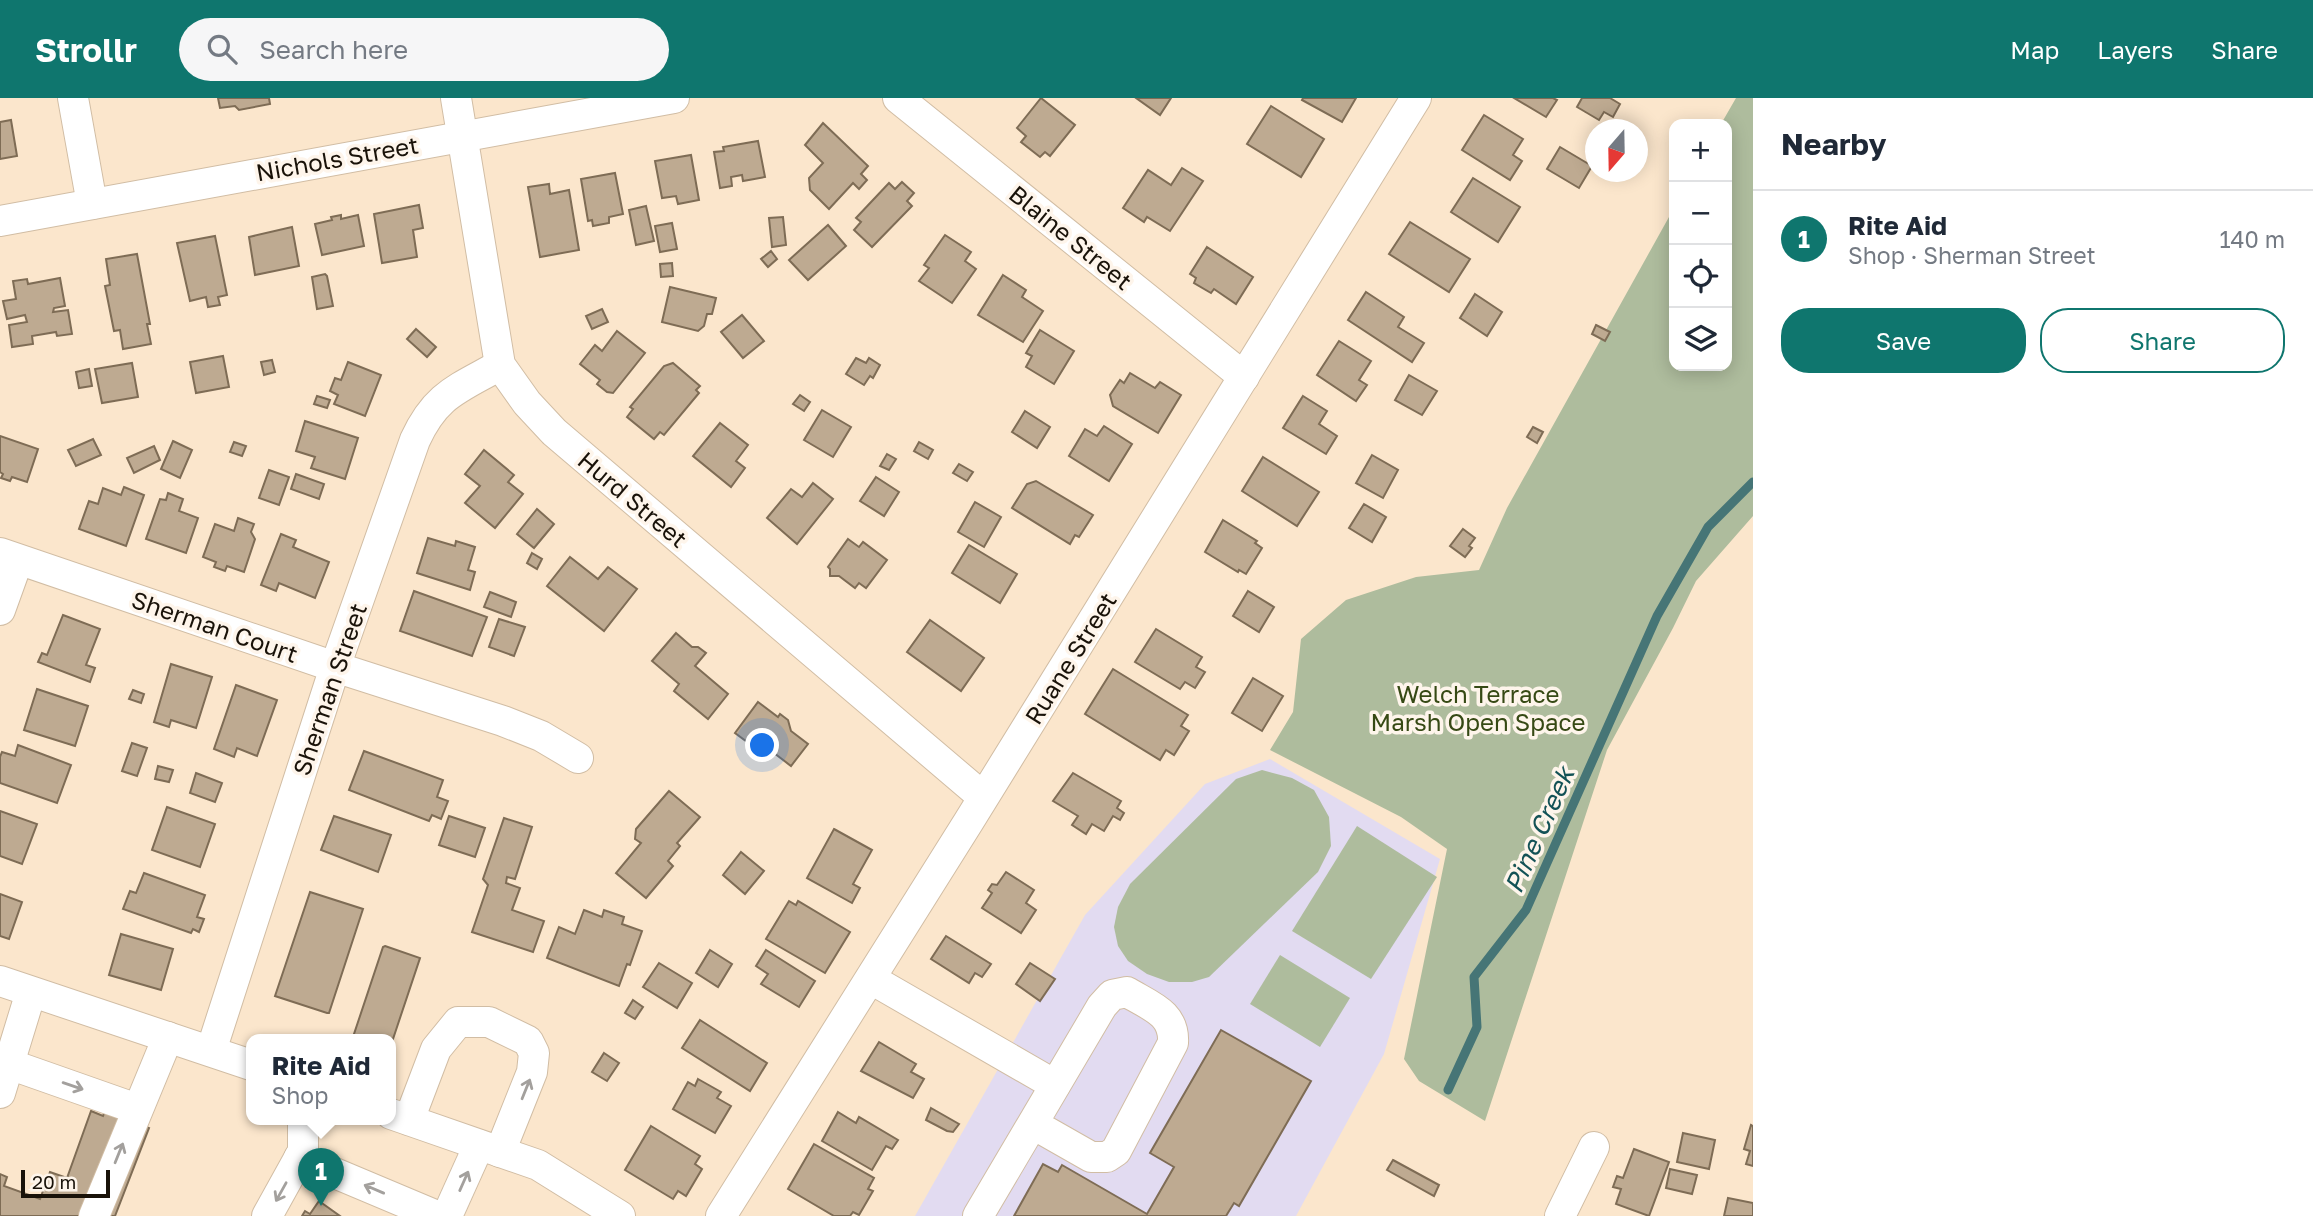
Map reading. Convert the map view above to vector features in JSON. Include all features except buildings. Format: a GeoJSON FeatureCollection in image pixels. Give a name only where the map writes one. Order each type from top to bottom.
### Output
{"type":"FeatureCollection","features":[{"type":"Feature","properties":{"kind":"street"},"geometry":{"type":"LineString","coordinates":[[73,98],[92,204]]}},
{"type":"Feature","properties":{"kind":"street","name":"Hurd Street"},"geometry":{"type":"LineString","coordinates":[[456,98],[500,365],[527,403],[554,432],[983,797]]}},
{"type":"Feature","properties":{"kind":"street","name":"Nichols Street"},"geometry":{"type":"LineString","coordinates":[[0,221],[674,98]]}},
{"type":"Feature","properties":{"kind":"street","name":"Blaine Street"},"geometry":{"type":"LineString","coordinates":[[898,98],[1244,377]]}},
{"type":"Feature","properties":{"kind":"street","name":"Ruane Street"},"geometry":{"type":"LineString","coordinates":[[722,1216],[1416,98]]}},
{"type":"Feature","properties":{"kind":"street","name":"Sherman Street"},"geometry":{"type":"LineString","coordinates":[[211,1051],[335,667],[422,424],[444,397],[500,365]]}},
{"type":"Feature","properties":{"kind":"street","name":"Sherman Court"},"geometry":{"type":"LineString","coordinates":[[0,610],[9,557],[503,721],[541,736],[578,758]]}},
{"type":"Feature","properties":{"kind":"street"},"geometry":{"type":"LineString","coordinates":[[871,979],[1055,1085]]}},
{"type":"Feature","properties":{"kind":"street"},"geometry":{"type":"LineString","coordinates":[[0,981],[246,1063]]}},
{"type":"Feature","properties":{"kind":"street"},"geometry":{"type":"LineString","coordinates":[[0,1093],[31,992]]}},
{"type":"Feature","properties":{"kind":"street"},"geometry":{"type":"LineString","coordinates":[[978,1216],[1102,1006],[1112,995],[1127,992],[1168,1018],[1174,1029],[1173,1043],[1116,1151],[1107,1157],[1091,1157],[1033,1124]]}},
{"type":"Feature","properties":{"kind":"street"},"geometry":{"type":"LineString","coordinates":[[447,1216],[489,1148],[532,1072],[534,1053],[528,1041],[489,1022],[458,1022],[436,1049],[400,1117],[489,1148],[538,1165],[620,1216]]}},
{"type":"Feature","properties":{"kind":"street"},"geometry":{"type":"LineString","coordinates":[[94,1216],[168,1037]]}},
{"type":"Feature","properties":{"kind":"street"},"geometry":{"type":"LineString","coordinates":[[9,1064],[137,1109]]}},
{"type":"Feature","properties":{"kind":"street"},"geometry":{"type":"LineString","coordinates":[[267,1216],[303,1151],[303,1125]]}},
{"type":"Feature","properties":{"kind":"street"},"geometry":{"type":"LineString","coordinates":[[1560,1216],[1594,1147]]}},
{"type":"Feature","properties":{"kind":"street"},"geometry":{"type":"LineString","coordinates":[[299,1158],[437,1216]]}},
{"type":"Feature","properties":{"kind":"shaded area"},"geometry":{"type":"Polygon","coordinates":[[[1270,759],[1440,859],[1384,1054],[1296,1216],[915,1216],[1085,915],[1205,784],[1270,759]]]}},
{"type":"Feature","properties":{"kind":"green space","name":"Welch Terrace Marsh Open Space"},"geometry":{"type":"Polygon","coordinates":[[[1736,98],[1753,98],[1753,516],[1696,581],[1607,750],[1485,1121],[1419,1081],[1404,1059],[1447,849],[1401,817],[1270,750],[1293,712],[1301,639],[1346,600],[1416,577],[1479,570],[1507,508],[1669,217],[1669,371],[1732,371],[1732,119],[1724,119],[1736,98]]]}},
{"type":"Feature","properties":{"kind":"green space"},"geometry":{"type":"Polygon","coordinates":[[[1262,770],[1292,778],[1314,790],[1329,817],[1331,846],[1318,872],[1209,977],[1192,982],[1169,982],[1147,974],[1128,961],[1118,946],[1114,927],[1118,907],[1130,884],[1236,779],[1262,770]]]}},
{"type":"Feature","properties":{"kind":"green space"},"geometry":{"type":"Polygon","coordinates":[[[1357,826],[1437,877],[1371,979],[1292,931],[1357,826]]]}},
{"type":"Feature","properties":{"kind":"green space"},"geometry":{"type":"Polygon","coordinates":[[[1280,955],[1350,998],[1320,1047],[1250,1004],[1280,955]]]}},
{"type":"Feature","properties":{"kind":"waterway","name":"Pine Creek"},"geometry":{"type":"LineString","coordinates":[[1448,1090],[1477,1027],[1474,977],[1526,910],[1657,616],[1708,527],[1753,482]]}},
{"type":"Feature","properties":{"kind":"place","name":"Rite Aid"},"geometry":{"type":"Point","coordinates":[321,1206]}}]}
